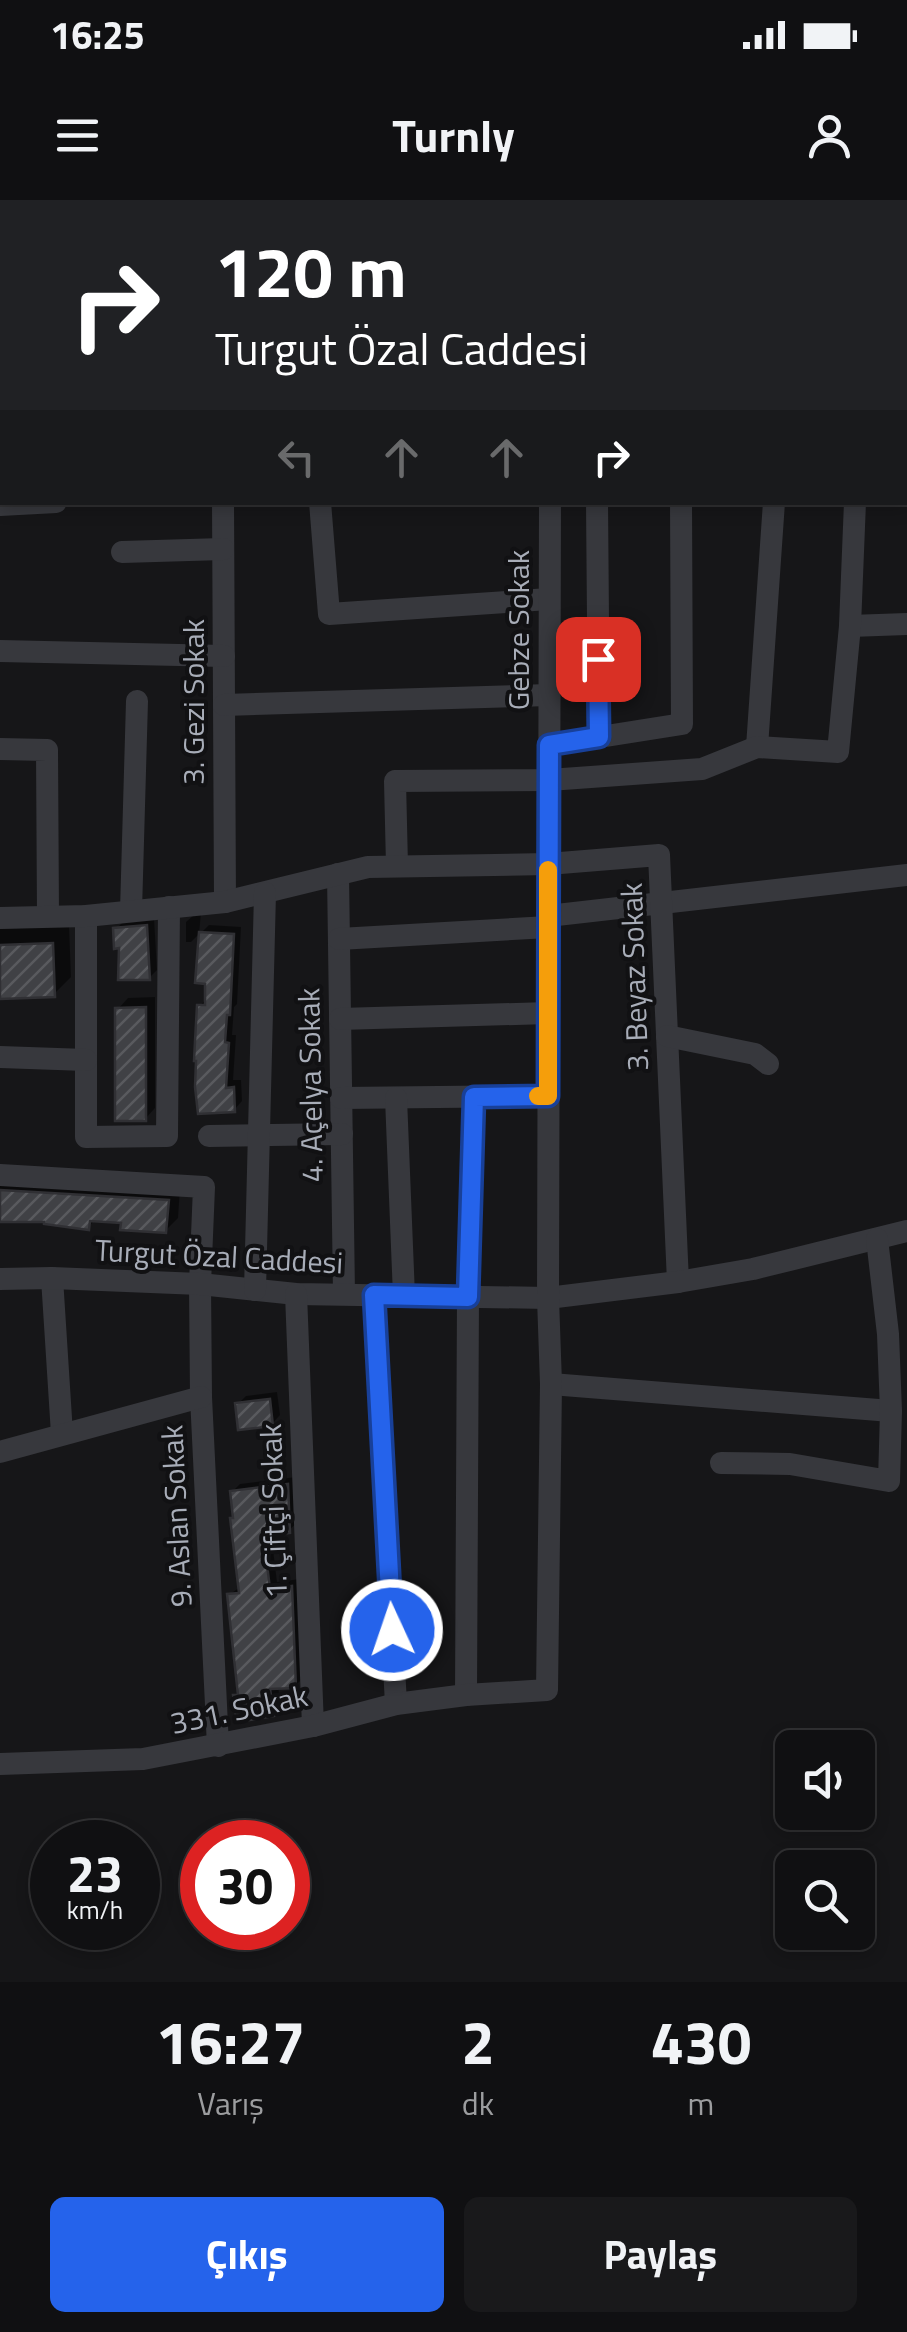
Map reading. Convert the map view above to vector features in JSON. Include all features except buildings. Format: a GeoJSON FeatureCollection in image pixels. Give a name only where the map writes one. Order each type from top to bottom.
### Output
{"type":"FeatureCollection","features":[{"type":"Feature","properties":{"kind":"street","name":"3. Gezi Sokak"},"geometry":{"type":"LineString","coordinates":[[223,505],[226,902]]}},
{"type":"Feature","properties":{"kind":"street"},"geometry":{"type":"LineString","coordinates":[[320,505],[329,614],[550,599]]}},
{"type":"Feature","properties":{"kind":"street","name":"Gebze Sokak"},"geometry":{"type":"LineString","coordinates":[[547,1690],[550,505]]}},
{"type":"Feature","properties":{"kind":"street"},"geometry":{"type":"LineString","coordinates":[[598,505],[599,737]]}},
{"type":"Feature","properties":{"kind":"street"},"geometry":{"type":"LineString","coordinates":[[549,745],[682,724],[681,505]]}},
{"type":"Feature","properties":{"kind":"street"},"geometry":{"type":"LineString","coordinates":[[757,747],[774,505]]}},
{"type":"Feature","properties":{"kind":"street"},"geometry":{"type":"LineString","coordinates":[[398,866],[395,781],[549,780],[702,769],[757,747],[838,752],[850,626],[855,505]]}},
{"type":"Feature","properties":{"kind":"street"},"geometry":{"type":"LineString","coordinates":[[122,552],[223,549]]}},
{"type":"Feature","properties":{"kind":"street"},"geometry":{"type":"LineString","coordinates":[[850,626],[907,624]]}},
{"type":"Feature","properties":{"kind":"street"},"geometry":{"type":"LineString","coordinates":[[0,652],[224,656]]}},
{"type":"Feature","properties":{"kind":"street"},"geometry":{"type":"LineString","coordinates":[[224,705],[549,695]]}},
{"type":"Feature","properties":{"kind":"street"},"geometry":{"type":"LineString","coordinates":[[132,912],[137,701]]}},
{"type":"Feature","properties":{"kind":"street"},"geometry":{"type":"LineString","coordinates":[[0,749],[47,750],[48,916]]}},
{"type":"Feature","properties":{"kind":"street","name":"3. Beyaz Sokak"},"geometry":{"type":"LineString","coordinates":[[0,918],[86,916],[226,902],[368,867],[548,864],[660,854],[678,1282]]}},
{"type":"Feature","properties":{"kind":"street","name":"4. Açelya Sokak"},"geometry":{"type":"LineString","coordinates":[[338,874],[344,1294]]}},
{"type":"Feature","properties":{"kind":"street"},"geometry":{"type":"LineString","coordinates":[[339,940],[548,922],[662,902],[907,875]]}},
{"type":"Feature","properties":{"kind":"street"},"geometry":{"type":"LineString","coordinates":[[255,1290],[265,894]]}},
{"type":"Feature","properties":{"kind":"street"},"geometry":{"type":"LineString","coordinates":[[86,916],[86,1137],[167,1136],[169,908]]}},
{"type":"Feature","properties":{"kind":"street"},"geometry":{"type":"LineString","coordinates":[[340,1019],[548,1013]]}},
{"type":"Feature","properties":{"kind":"street"},"geometry":{"type":"LineString","coordinates":[[668,1036],[755,1054],[768,1064]]}},
{"type":"Feature","properties":{"kind":"street"},"geometry":{"type":"LineString","coordinates":[[0,1057],[86,1060]]}},
{"type":"Feature","properties":{"kind":"street"},"geometry":{"type":"LineString","coordinates":[[341,1098],[548,1096]]}},
{"type":"Feature","properties":{"kind":"street"},"geometry":{"type":"LineString","coordinates":[[466,1695],[468,1297],[474,1097]]}},
{"type":"Feature","properties":{"kind":"street"},"geometry":{"type":"LineString","coordinates":[[396,1098],[404,1296]]}},
{"type":"Feature","properties":{"kind":"street"},"geometry":{"type":"LineString","coordinates":[[209,1136],[342,1134]]}},
{"type":"Feature","properties":{"kind":"street","name":"9. Aslan Sokak"},"geometry":{"type":"LineString","coordinates":[[0,1175],[204,1187],[201,1397],[218,1746]]}},
{"type":"Feature","properties":{"kind":"street","name":"Turgut Özal Caddesi"},"geometry":{"type":"LineString","coordinates":[[0,1278],[200,1284],[296,1294],[548,1298],[753,1269],[907,1231]]}},
{"type":"Feature","properties":{"kind":"street"},"geometry":{"type":"LineString","coordinates":[[721,1463],[790,1464],[889,1481],[888,1334],[878,1238]]}},
{"type":"Feature","properties":{"kind":"street"},"geometry":{"type":"LineString","coordinates":[[52,1278],[62,1434]]}},
{"type":"Feature","properties":{"kind":"street","name":"1. Çiftçi Sokak"},"geometry":{"type":"LineString","coordinates":[[296,1294],[313,1726]]}},
{"type":"Feature","properties":{"kind":"street"},"geometry":{"type":"LineString","coordinates":[[374,1295],[396,1704]]}},
{"type":"Feature","properties":{"kind":"street"},"geometry":{"type":"LineString","coordinates":[[550,1384],[891,1411]]}},
{"type":"Feature","properties":{"kind":"street"},"geometry":{"type":"LineString","coordinates":[[0,1452],[201,1397]]}},
{"type":"Feature","properties":{"kind":"street","name":"331. Sokak"},"geometry":{"type":"LineString","coordinates":[[0,1764],[142,1759],[313,1726],[396,1704],[547,1690]]}},
{"type":"Feature","properties":{"kind":"slow traffic"},"geometry":{"type":"LineString","coordinates":[[538,1096],[548,1096],[548,870]]}},
{"type":"Feature","properties":{"kind":"route"},"geometry":{"type":"LineString","coordinates":[[392,1630],[374,1295],[468,1297],[474,1097],[548,1096],[549,745],[599,737],[598,659]]}}]}
